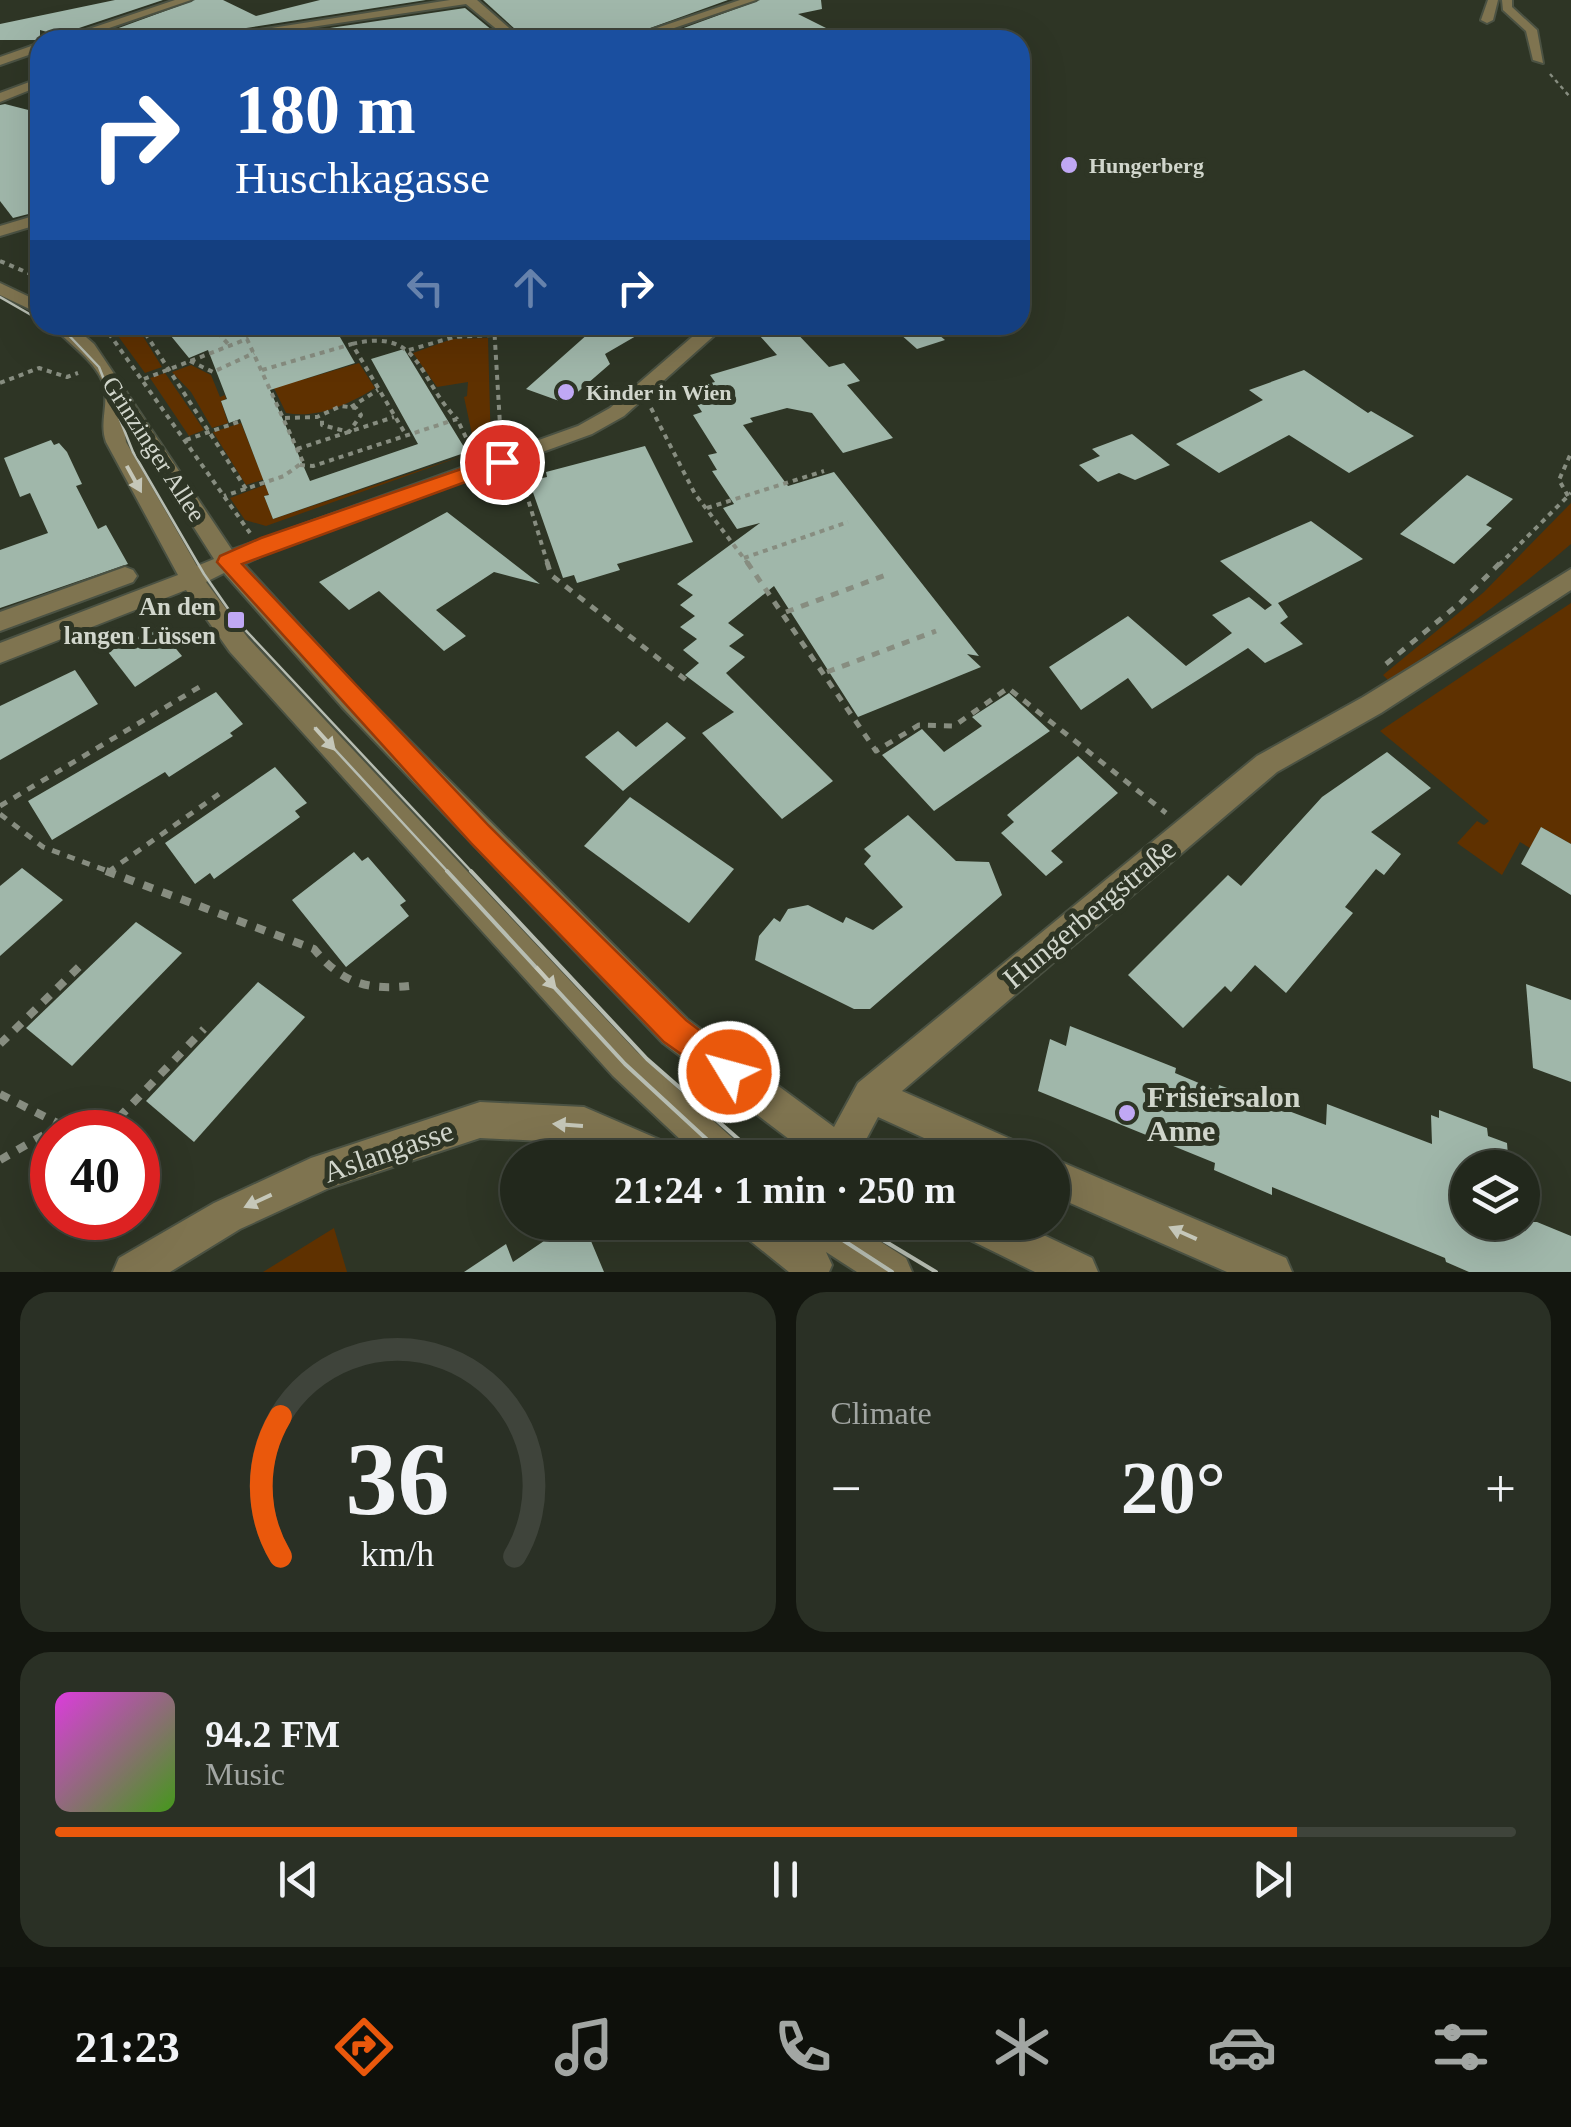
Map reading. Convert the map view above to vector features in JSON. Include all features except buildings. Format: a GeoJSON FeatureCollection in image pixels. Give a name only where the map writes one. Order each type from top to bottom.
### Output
{"type":"FeatureCollection","features":[{"type":"Feature","properties":{"kind":"street"},"geometry":{"type":"LineString","coordinates":[[93,30],[186,0]]}},
{"type":"Feature","properties":{"kind":"street"},"geometry":{"type":"LineString","coordinates":[[268,30],[471,0],[506,30]]}},
{"type":"Feature","properties":{"kind":"street"},"geometry":{"type":"LineString","coordinates":[[658,30],[751,0]]}},
{"type":"Feature","properties":{"kind":"street"},"geometry":{"type":"LineString","coordinates":[[1487,20],[1493,0]]}},
{"type":"Feature","properties":{"kind":"street"},"geometry":{"type":"LineString","coordinates":[[1506,0],[1508,8],[1531,30],[1539,60]]}},
{"type":"Feature","properties":{"kind":"street"},"geometry":{"type":"LineString","coordinates":[[0,61],[30,50]]}},
{"type":"Feature","properties":{"kind":"street"},"geometry":{"type":"LineString","coordinates":[[0,98],[30,86]]}},
{"type":"Feature","properties":{"kind":"street"},"geometry":{"type":"LineString","coordinates":[[0,230],[30,222]]}},
{"type":"Feature","properties":{"kind":"street"},"geometry":{"type":"LineString","coordinates":[[0,288],[30,304]]}},
{"type":"Feature","properties":{"kind":"street","name":"Grinzinger Allee"},"geometry":{"type":"LineString","coordinates":[[72,335],[114,386],[227,562],[480,834],[675,1031],[819,1140]]}},
{"type":"Feature","properties":{"kind":"street"},"geometry":{"type":"LineString","coordinates":[[0,653],[260,548],[585,430],[617,412],[706,335]]}},
{"type":"Feature","properties":{"kind":"street"},"geometry":{"type":"LineString","coordinates":[[114,386],[111,427],[116,442],[191,579],[240,646],[571,1006],[647,1086],[706,1140]]}},
{"type":"Feature","properties":{"kind":"street"},"geometry":{"type":"LineString","coordinates":[[0,622],[125,576]]}},
{"type":"Feature","properties":{"kind":"street","name":"Hungerbergstraße"},"geometry":{"type":"LineString","coordinates":[[848,1140],[870,1096],[1267,764],[1372,705],[1571,578]]}},
{"type":"Feature","properties":{"kind":"street"},"geometry":{"type":"LineString","coordinates":[[870,1096],[971,1140]]}},
{"type":"Feature","properties":{"kind":"street","name":"Aslangasse"},"geometry":{"type":"LineString","coordinates":[[133,1272],[227,1216],[324,1171],[480,1120],[584,1125],[619,1140]]}},
{"type":"Feature","properties":{"kind":"street"},"geometry":{"type":"LineString","coordinates":[[1070,1184],[1272,1272]]}},
{"type":"Feature","properties":{"kind":"street"},"geometry":{"type":"LineString","coordinates":[[777,1240],[812,1269]]}},
{"type":"Feature","properties":{"kind":"street"},"geometry":{"type":"LineString","coordinates":[[812,1269],[817,1240]]}},
{"type":"Feature","properties":{"kind":"street"},"geometry":{"type":"LineString","coordinates":[[843,1240],[892,1272]]}},
{"type":"Feature","properties":{"kind":"street"},"geometry":{"type":"LineString","coordinates":[[1010,1240],[1078,1272]]}},
{"type":"Feature","properties":{"kind":"path"},"geometry":{"type":"LineString","coordinates":[[1539,60],[1571,98]]}},
{"type":"Feature","properties":{"kind":"path"},"geometry":{"type":"LineString","coordinates":[[0,261],[30,274]]}},
{"type":"Feature","properties":{"kind":"path"},"geometry":{"type":"LineString","coordinates":[[111,335],[260,548]]}},
{"type":"Feature","properties":{"kind":"path"},"geometry":{"type":"LineString","coordinates":[[146,335],[246,489]]}},
{"type":"Feature","properties":{"kind":"path"},"geometry":{"type":"LineString","coordinates":[[220,335],[230,346]]}},
{"type":"Feature","properties":{"kind":"path"},"geometry":{"type":"LineString","coordinates":[[409,350],[459,337],[492,335],[508,459],[551,574],[686,680]]}},
{"type":"Feature","properties":{"kind":"path"},"geometry":{"type":"LineString","coordinates":[[262,370],[375,336],[390,338],[409,350],[444,409],[457,419],[474,455]]}},
{"type":"Feature","properties":{"kind":"path"},"geometry":{"type":"LineString","coordinates":[[144,378],[248,339],[303,462],[284,476],[224,496]]}},
{"type":"Feature","properties":{"kind":"path"},"geometry":{"type":"LineString","coordinates":[[352,344],[406,436]]}},
{"type":"Feature","properties":{"kind":"path"},"geometry":{"type":"LineString","coordinates":[[190,361],[213,372],[254,353]]}},
{"type":"Feature","properties":{"kind":"path"},"geometry":{"type":"LineString","coordinates":[[0,383],[39,368],[68,376],[78,373]]}},
{"type":"Feature","properties":{"kind":"path"},"geometry":{"type":"LineString","coordinates":[[285,418],[322,416],[337,407],[351,406],[379,389]]}},
{"type":"Feature","properties":{"kind":"path"},"geometry":{"type":"LineString","coordinates":[[643,390],[674,460],[826,673],[876,751],[919,725],[954,726],[1008,688],[1050,726],[1090,751],[1188,830]]}},
{"type":"Feature","properties":{"kind":"path"},"geometry":{"type":"LineString","coordinates":[[349,432],[361,415],[351,406]]}},
{"type":"Feature","properties":{"kind":"path"},"geometry":{"type":"LineString","coordinates":[[322,416],[322,424],[349,432]]}},
{"type":"Feature","properties":{"kind":"path"},"geometry":{"type":"LineString","coordinates":[[298,449],[395,417]]}},
{"type":"Feature","properties":{"kind":"path"},"geometry":{"type":"LineString","coordinates":[[300,464],[313,466],[457,419]]}},
{"type":"Feature","properties":{"kind":"path"},"geometry":{"type":"LineString","coordinates":[[186,440],[238,422]]}},
{"type":"Feature","properties":{"kind":"path"},"geometry":{"type":"LineString","coordinates":[[1372,705],[1368,679],[1460,602],[1570,495],[1559,480],[1571,453]]}},
{"type":"Feature","properties":{"kind":"path"},"geometry":{"type":"LineString","coordinates":[[706,508],[824,471]]}},
{"type":"Feature","properties":{"kind":"path"},"geometry":{"type":"LineString","coordinates":[[744,558],[848,522]]}},
{"type":"Feature","properties":{"kind":"path"},"geometry":{"type":"LineString","coordinates":[[784,613],[886,575]]}},
{"type":"Feature","properties":{"kind":"path"},"geometry":{"type":"LineString","coordinates":[[826,673],[936,631]]}},
{"type":"Feature","properties":{"kind":"path"},"geometry":{"type":"LineString","coordinates":[[0,806],[201,686]]}},
{"type":"Feature","properties":{"kind":"path"},"geometry":{"type":"LineString","coordinates":[[108,872],[219,794]]}},
{"type":"Feature","properties":{"kind":"path"},"geometry":{"type":"LineString","coordinates":[[0,814],[43,848],[314,950],[331,972],[358,987],[382,990],[417,985]]}},
{"type":"Feature","properties":{"kind":"path"},"geometry":{"type":"LineString","coordinates":[[0,1044],[82,964]]}},
{"type":"Feature","properties":{"kind":"path"},"geometry":{"type":"LineString","coordinates":[[126,1110],[204,1028]]}},
{"type":"Feature","properties":{"kind":"path"},"geometry":{"type":"LineString","coordinates":[[0,1094],[31,1110]]}},
{"type":"Feature","properties":{"kind":"path"},"geometry":{"type":"LineString","coordinates":[[0,1160],[30,1142]]}},
{"type":"Feature","properties":{"kind":"shaded area"},"geometry":{"type":"Polygon","coordinates":[[[117,335],[142,335],[162,367],[145,373],[117,335]]]}},
{"type":"Feature","properties":{"kind":"shaded area"},"geometry":{"type":"Polygon","coordinates":[[[488,338],[491,449],[475,448],[464,397],[468,382],[437,387],[413,353],[452,339],[488,338]]]}},
{"type":"Feature","properties":{"kind":"shaded area"},"geometry":{"type":"Polygon","coordinates":[[[292,363],[302,380],[359,363],[375,388],[333,409],[286,413],[274,388],[292,363]]]}},
{"type":"Feature","properties":{"kind":"shaded area"},"geometry":{"type":"Polygon","coordinates":[[[191,365],[211,375],[220,397],[225,395],[226,399],[221,401],[228,423],[212,428],[191,392],[172,372],[191,365]]]}},
{"type":"Feature","properties":{"kind":"shaded area"},"geometry":{"type":"Polygon","coordinates":[[[165,373],[204,430],[189,436],[150,378],[165,373]]]}},
{"type":"Feature","properties":{"kind":"shaded area"},"geometry":{"type":"Polygon","coordinates":[[[241,423],[258,466],[297,454],[281,474],[246,485],[213,432],[241,423]]]}},
{"type":"Feature","properties":{"kind":"shaded area"},"geometry":{"type":"Polygon","coordinates":[[[468,454],[266,526],[245,520],[230,498],[283,478],[299,484],[264,496],[273,519],[468,454]]]}},
{"type":"Feature","properties":{"kind":"shaded area"},"geometry":{"type":"Polygon","coordinates":[[[1571,503],[1571,544],[1505,598],[1389,681],[1383,675],[1484,592],[1571,503]]]}},
{"type":"Feature","properties":{"kind":"shaded area"},"geometry":{"type":"Polygon","coordinates":[[[1571,603],[1571,844],[1541,827],[1530,848],[1520,842],[1502,875],[1457,843],[1477,821],[1484,825],[1489,821],[1380,731],[1571,603]]]}},
{"type":"Feature","properties":{"kind":"shaded area"},"geometry":{"type":"Polygon","coordinates":[[[334,1228],[347,1272],[263,1272],[334,1228]]]}},
{"type":"Feature","properties":{"kind":"tram line"},"geometry":{"type":"LineString","coordinates":[[0,297],[30,314]]}},
{"type":"Feature","properties":{"kind":"tram line"},"geometry":{"type":"LineString","coordinates":[[69,335],[99,367],[133,452],[204,574],[236,620],[473,873]]}},
{"type":"Feature","properties":{"kind":"tram line"},"geometry":{"type":"LineString","coordinates":[[315,728],[449,873]]}},
{"type":"Feature","properties":{"kind":"tram line"},"geometry":{"type":"LineString","coordinates":[[447,871],[625,1064],[707,1140]]}},
{"type":"Feature","properties":{"kind":"tram line"},"geometry":{"type":"LineString","coordinates":[[471,871],[647,1059],[739,1140]]}},
{"type":"Feature","properties":{"kind":"tram line"},"geometry":{"type":"LineString","coordinates":[[843,1240],[892,1272]]}},
{"type":"Feature","properties":{"kind":"tram line"},"geometry":{"type":"LineString","coordinates":[[883,1240],[936,1272]]}},
{"type":"Feature","properties":{"kind":"place","name":"Hungerberg"},"geometry":{"type":"Point","coordinates":[1069,165]}},
{"type":"Feature","properties":{"kind":"place","name":"Kinder in Wien"},"geometry":{"type":"Point","coordinates":[566,392]}},
{"type":"Feature","properties":{"kind":"place","name":"An den langen Lüssen"},"geometry":{"type":"Point","coordinates":[236,620]}},
{"type":"Feature","properties":{"kind":"place","name":"Frisiersalon Anne"},"geometry":{"type":"Point","coordinates":[1127,1113]}},
{"type":"Feature","properties":{"kind":"route"},"geometry":{"type":"LineString","coordinates":[[502,462],[268,543],[227,562],[480,834],[675,1031],[729,1072]]}}]}
